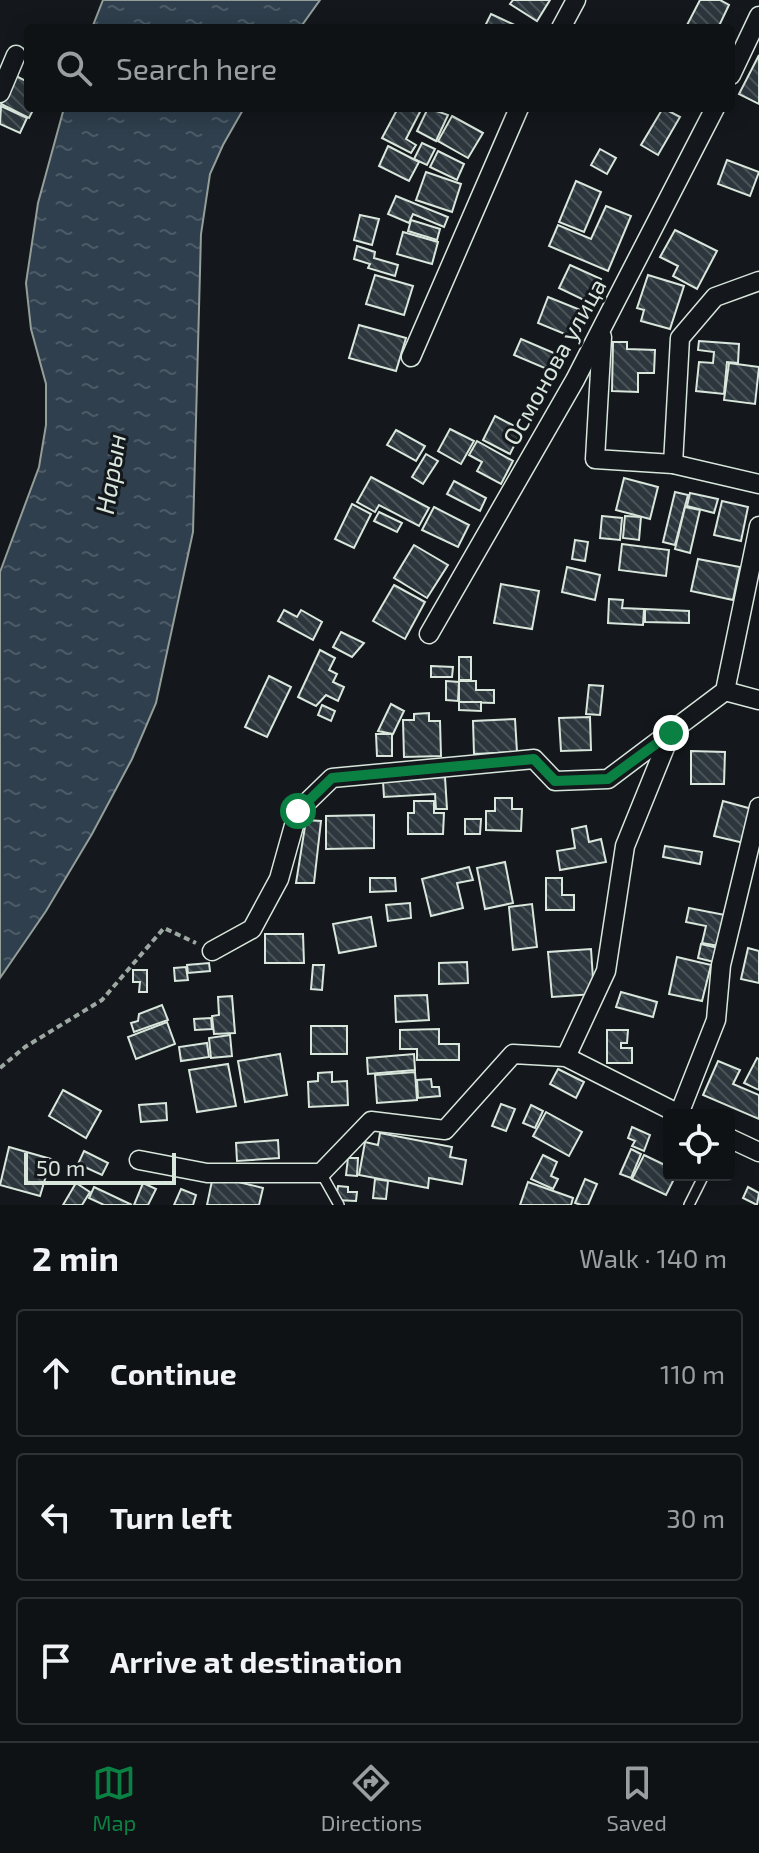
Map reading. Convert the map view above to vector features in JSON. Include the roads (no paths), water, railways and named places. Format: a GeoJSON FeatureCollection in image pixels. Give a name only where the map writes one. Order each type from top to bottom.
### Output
{"type":"FeatureCollection","features":[{"type":"Feature","properties":{"kind":"street"},"geometry":{"type":"LineString","coordinates":[[563,24],[576,0]]}},
{"type":"Feature","properties":{"kind":"street"},"geometry":{"type":"LineString","coordinates":[[735,67],[759,16]]}},
{"type":"Feature","properties":{"kind":"street"},"geometry":{"type":"LineString","coordinates":[[0,93],[16,55]]}},
{"type":"Feature","properties":{"kind":"street"},"geometry":{"type":"LineString","coordinates":[[411,357],[517,112]]}},
{"type":"Feature","properties":{"kind":"street","name":"Осмонова улица"},"geometry":{"type":"LineString","coordinates":[[429,634],[575,380],[713,112]]}},
{"type":"Feature","properties":{"kind":"street"},"geometry":{"type":"LineString","coordinates":[[673,464],[680,338],[715,297],[759,281]]}},
{"type":"Feature","properties":{"kind":"street"},"geometry":{"type":"LineString","coordinates":[[602,328],[595,459],[673,464],[759,484]]}},
{"type":"Feature","properties":{"kind":"street"},"geometry":{"type":"LineString","coordinates":[[212,951],[252,929],[279,879],[298,811],[332,778],[534,759],[555,781],[608,779],[671,733],[725,691],[759,526]]}},
{"type":"Feature","properties":{"kind":"street"},"geometry":{"type":"LineString","coordinates":[[725,691],[759,700]]}},
{"type":"Feature","properties":{"kind":"street"},"geometry":{"type":"LineString","coordinates":[[566,1057],[606,971],[625,846],[671,733]]}},
{"type":"Feature","properties":{"kind":"street"},"geometry":{"type":"LineString","coordinates":[[682,1109],[716,1020],[721,965],[759,807]]}},
{"type":"Feature","properties":{"kind":"street"},"geometry":{"type":"LineString","coordinates":[[139,1160],[207,1173],[321,1173],[371,1121],[445,1130],[513,1054],[566,1057],[668,1109]]}},
{"type":"Feature","properties":{"kind":"street"},"geometry":{"type":"LineString","coordinates":[[735,1141],[759,1152]]}},
{"type":"Feature","properties":{"kind":"lane"},"geometry":{"type":"LineString","coordinates":[[321,1173],[339,1205]]}},
{"type":"Feature","properties":{"kind":"lane"},"geometry":{"type":"LineString","coordinates":[[689,1205],[701,1181]]}},
{"type":"Feature","properties":{"kind":"water"},"geometry":{"type":"Polygon","coordinates":[[[103,0],[320,0],[303,24],[94,24],[103,0]]]}},
{"type":"Feature","properties":{"kind":"water","name":"Нарын"},"geometry":{"type":"Polygon","coordinates":[[[63,112],[242,112],[210,174],[201,234],[193,532],[156,703],[132,759],[92,834],[46,911],[0,978],[0,572],[39,467],[46,425],[46,384],[31,329],[26,283],[38,203],[63,112]]]}}]}
